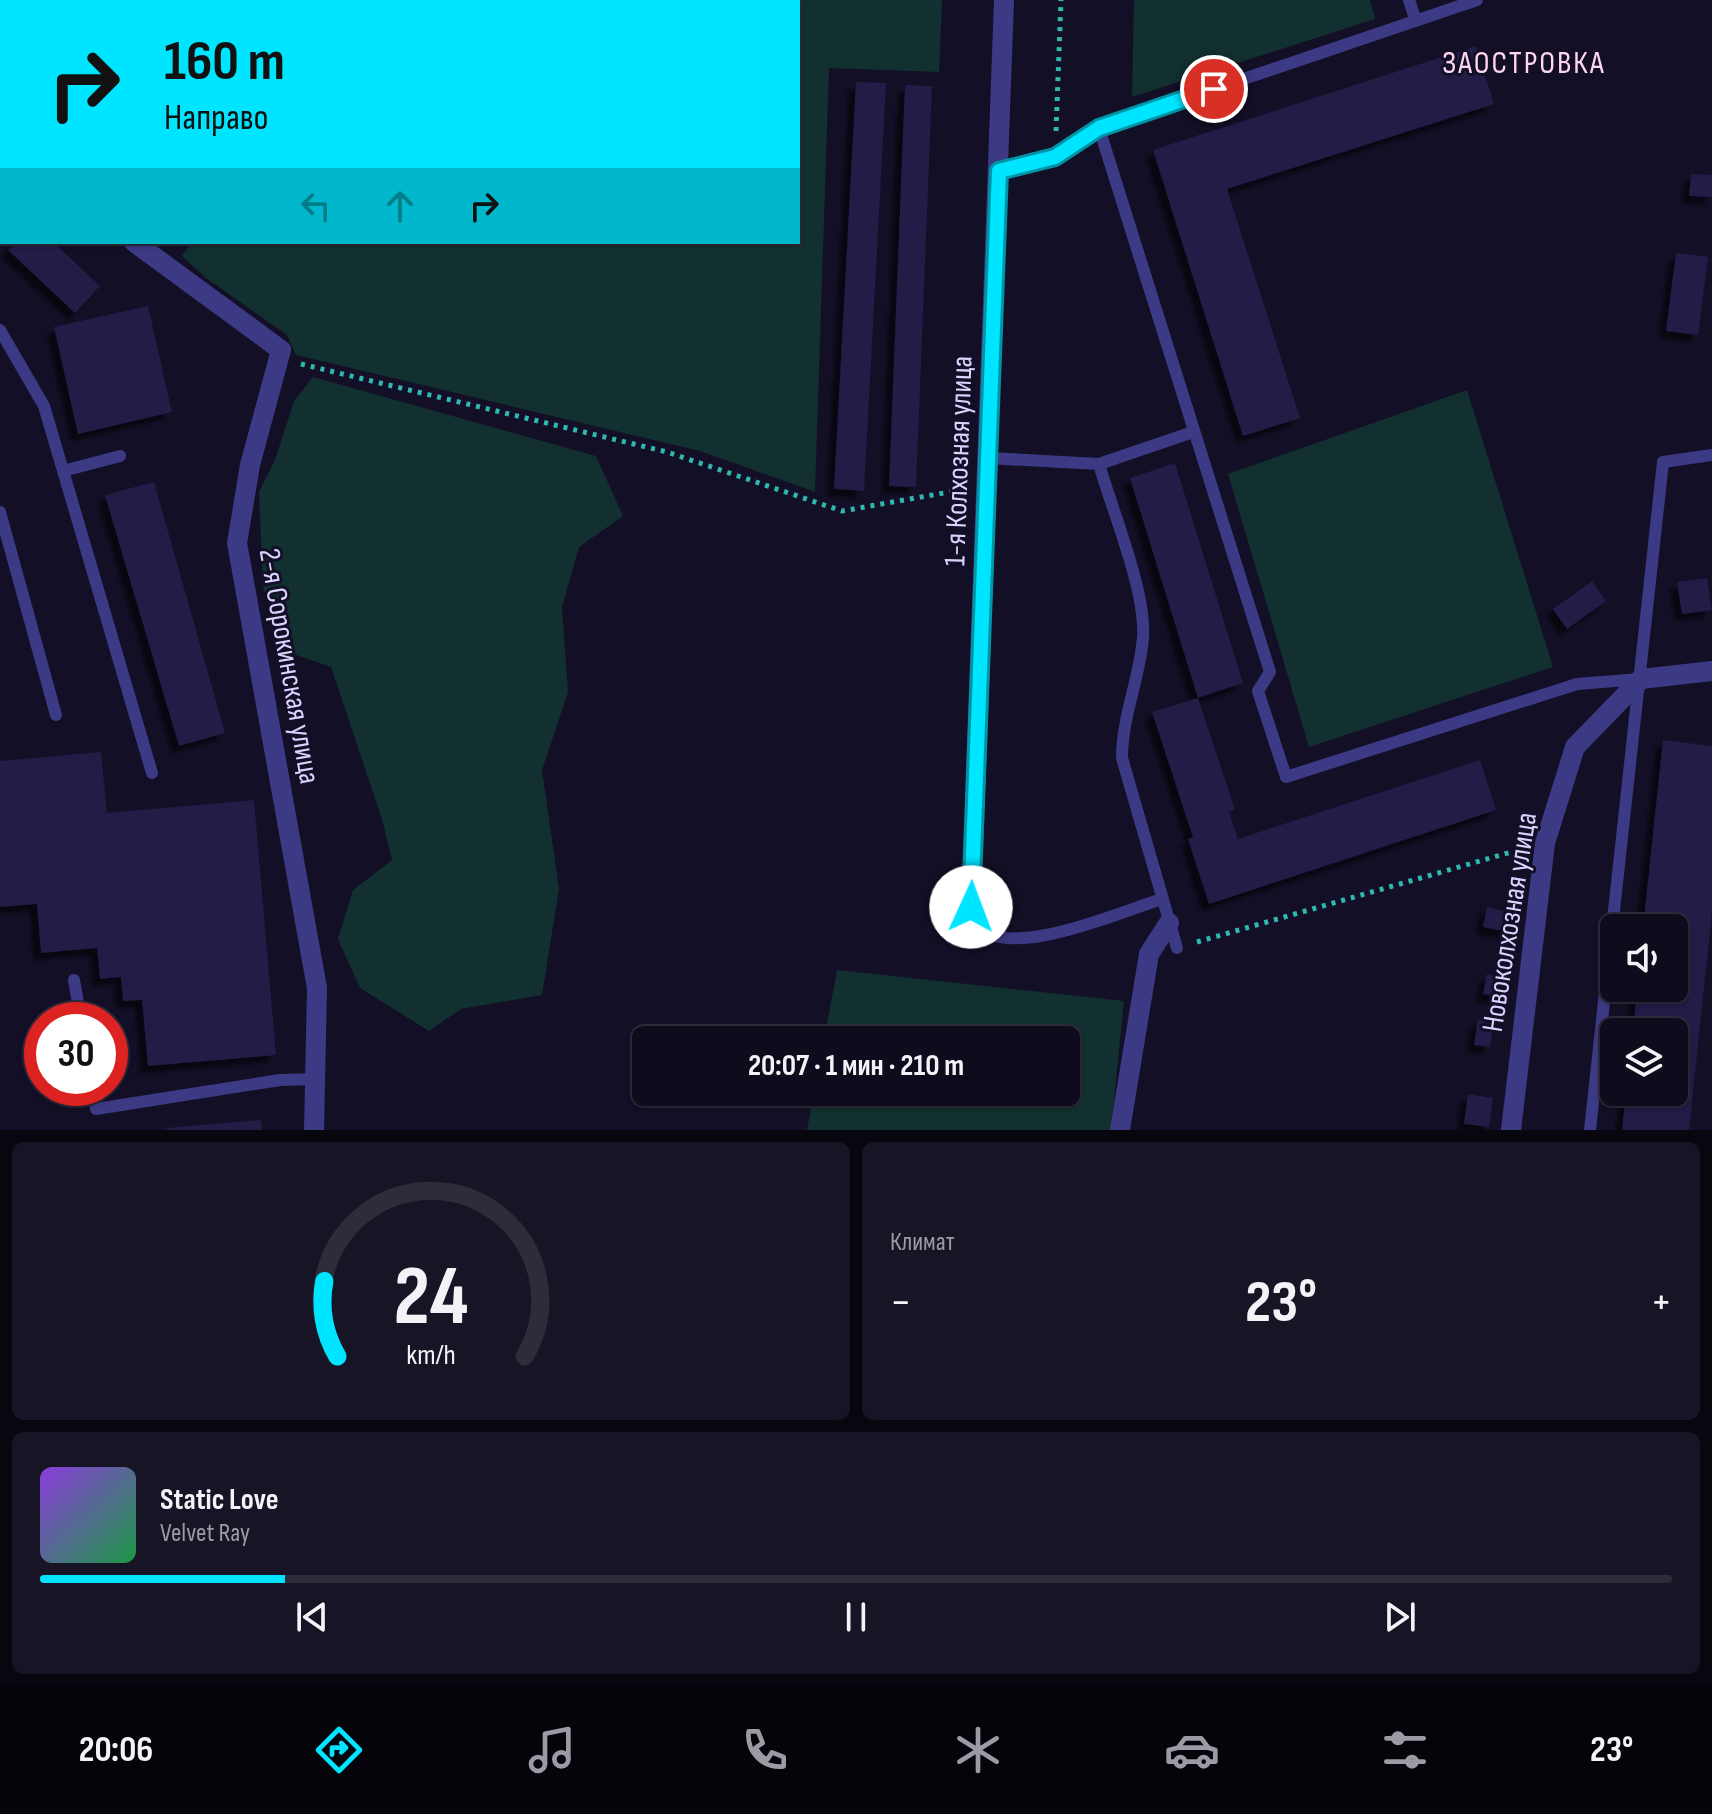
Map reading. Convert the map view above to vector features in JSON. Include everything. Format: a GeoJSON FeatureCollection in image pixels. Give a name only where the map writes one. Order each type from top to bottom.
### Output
{"type":"FeatureCollection","features":[{"type":"Feature","properties":{"kind":"street","name":"1-я Колхозная улица"},"geometry":{"type":"LineString","coordinates":[[975,925],[971,907],[1004,0]]}},
{"type":"Feature","properties":{"kind":"street"},"geometry":{"type":"LineString","coordinates":[[138,244],[281,350]]}},
{"type":"Feature","properties":{"kind":"street","name":"2-я Сорокинская улица"},"geometry":{"type":"LineString","coordinates":[[281,350],[250,465],[237,543],[317,988],[314,1130]]}},
{"type":"Feature","properties":{"kind":"street"},"geometry":{"type":"LineString","coordinates":[[1641,679],[1712,671]]}},
{"type":"Feature","properties":{"kind":"street","name":"Новоколхозная улица"},"geometry":{"type":"LineString","coordinates":[[1511,1130],[1545,843],[1575,747],[1641,679]]}},
{"type":"Feature","properties":{"kind":"street"},"geometry":{"type":"LineString","coordinates":[[1120,1130],[1149,954],[1169,923]]}},
{"type":"Feature","properties":{"kind":"lane"},"geometry":{"type":"LineString","coordinates":[[1409,0],[1416,21]]}},
{"type":"Feature","properties":{"kind":"lane"},"geometry":{"type":"LineString","coordinates":[[999,171],[1055,157],[1099,128],[1477,0]]}},
{"type":"Feature","properties":{"kind":"lane"},"geometry":{"type":"LineString","coordinates":[[1099,128],[1270,672],[1258,691],[1286,777],[1577,684],[1641,679]]}},
{"type":"Feature","properties":{"kind":"lane"},"geometry":{"type":"LineString","coordinates":[[0,330],[44,406],[152,773]]}},
{"type":"Feature","properties":{"kind":"lane"},"geometry":{"type":"LineString","coordinates":[[988,458],[1099,464],[1193,432]]}},
{"type":"Feature","properties":{"kind":"lane"},"geometry":{"type":"LineString","coordinates":[[1590,1130],[1663,462],[1712,455]]}},
{"type":"Feature","properties":{"kind":"lane"},"geometry":{"type":"LineString","coordinates":[[63,471],[120,456]]}},
{"type":"Feature","properties":{"kind":"lane"},"geometry":{"type":"LineString","coordinates":[[1099,464],[1142,615],[1140,654],[1124,726],[1122,758],[1177,948]]}},
{"type":"Feature","properties":{"kind":"lane"},"geometry":{"type":"LineString","coordinates":[[0,512],[56,715]]}},
{"type":"Feature","properties":{"kind":"lane"},"geometry":{"type":"LineString","coordinates":[[975,925],[984,935],[995,938],[1030,939],[1162,899]]}},
{"type":"Feature","properties":{"kind":"lane"},"geometry":{"type":"LineString","coordinates":[[74,980],[78,1002]]}},
{"type":"Feature","properties":{"kind":"lane"},"geometry":{"type":"LineString","coordinates":[[128,1104],[280,1080],[315,1079]]}},
{"type":"Feature","properties":{"kind":"lane"},"geometry":{"type":"LineString","coordinates":[[95,1106],[96,1109],[115,1106]]}},
{"type":"Feature","properties":{"kind":"path"},"geometry":{"type":"LineString","coordinates":[[1055,157],[1061,0]]}},
{"type":"Feature","properties":{"kind":"path"},"geometry":{"type":"LineString","coordinates":[[281,350],[294,362],[667,452],[842,511],[933,493],[987,487]]}},
{"type":"Feature","properties":{"kind":"path"},"geometry":{"type":"LineString","coordinates":[[1177,948],[1545,843]]}},
{"type":"Feature","properties":{"kind":"green space"},"geometry":{"type":"Polygon","coordinates":[[[800,0],[942,0],[939,72],[829,68],[815,492],[700,451],[296,355],[287,335],[206,278],[182,256],[191,244],[800,244],[800,0]]]}},
{"type":"Feature","properties":{"kind":"green space"},"geometry":{"type":"Polygon","coordinates":[[[1134,0],[1370,0],[1375,19],[1132,97],[1134,0]]]}},
{"type":"Feature","properties":{"kind":"green space"},"geometry":{"type":"Polygon","coordinates":[[[313,377],[596,456],[623,516],[579,547],[562,607],[568,692],[542,770],[559,889],[542,995],[461,1009],[429,1031],[360,988],[338,939],[353,890],[392,860],[382,819],[331,667],[285,651],[263,587],[259,492],[275,460],[294,401],[313,377]]]}},
{"type":"Feature","properties":{"kind":"green space"},"geometry":{"type":"Polygon","coordinates":[[[1467,390],[1553,667],[1309,747],[1228,474],[1467,390]]]}},
{"type":"Feature","properties":{"kind":"green space"},"geometry":{"type":"Polygon","coordinates":[[[837,970],[1124,1001],[1111,1130],[807,1130],[811,1106],[1080,1106],[1080,1026],[827,1026],[837,970]]]}},
{"type":"Feature","properties":{"kind":"building"},"geometry":{"type":"Polygon","coordinates":[[[1476,46],[1494,104],[1227,189],[1300,418],[1243,436],[1153,150],[1476,46]]]}},
{"type":"Feature","properties":{"kind":"building"},"geometry":{"type":"Polygon","coordinates":[[[856,82],[886,83],[864,491],[834,489],[856,82]]]}},
{"type":"Feature","properties":{"kind":"building"},"geometry":{"type":"Polygon","coordinates":[[[905,85],[932,86],[916,487],[889,486],[905,85]]]}},
{"type":"Feature","properties":{"kind":"building"},"geometry":{"type":"Polygon","coordinates":[[[1691,174],[1712,175],[1712,197],[1689,196],[1691,174]]]}},
{"type":"Feature","properties":{"kind":"building"},"geometry":{"type":"Polygon","coordinates":[[[14,244],[55,244],[100,286],[75,313],[8,250],[14,244]]]}},
{"type":"Feature","properties":{"kind":"building"},"geometry":{"type":"Polygon","coordinates":[[[1676,253],[1708,257],[1698,335],[1666,331],[1676,253]]]}},
{"type":"Feature","properties":{"kind":"building"},"geometry":{"type":"Polygon","coordinates":[[[148,306],[172,412],[78,434],[54,327],[148,306]]]}},
{"type":"Feature","properties":{"kind":"building"},"geometry":{"type":"Polygon","coordinates":[[[1175,463],[1243,683],[1198,698],[1130,478],[1175,463]]]}},
{"type":"Feature","properties":{"kind":"building"},"geometry":{"type":"Polygon","coordinates":[[[154,482],[225,733],[179,746],[105,495],[154,482]]]}},
{"type":"Feature","properties":{"kind":"building"},"geometry":{"type":"Polygon","coordinates":[[[1707,578],[1712,610],[1682,614],[1677,582],[1707,578]]]}},
{"type":"Feature","properties":{"kind":"building"},"geometry":{"type":"Polygon","coordinates":[[[1592,581],[1606,601],[1567,629],[1553,609],[1592,581]]]}},
{"type":"Feature","properties":{"kind":"building"},"geometry":{"type":"Polygon","coordinates":[[[1198,698],[1235,810],[1229,812],[1238,839],[1480,760],[1496,810],[1209,904],[1188,839],[1193,837],[1152,712],[1198,698]]]}},
{"type":"Feature","properties":{"kind":"building"},"geometry":{"type":"Polygon","coordinates":[[[1663,740],[1712,746],[1712,912],[1689,1130],[1622,1130],[1625,1106],[1688,1106],[1688,1018],[1634,1018],[1636,1002],[1688,1002],[1688,914],[1644,914],[1663,740]]]}},
{"type":"Feature","properties":{"kind":"building"},"geometry":{"type":"Polygon","coordinates":[[[101,752],[107,813],[254,800],[276,1055],[148,1066],[142,1000],[123,1001],[121,977],[100,979],[97,948],[41,953],[37,904],[0,907],[0,761],[101,752]]]}},
{"type":"Feature","properties":{"kind":"building"},"geometry":{"type":"Polygon","coordinates":[[[1487,907],[1517,914],[1513,933],[1483,927],[1487,907]]]}},
{"type":"Feature","properties":{"kind":"building"},"geometry":{"type":"Polygon","coordinates":[[[1487,974],[1505,977],[1502,997],[1483,994],[1487,974]]]}},
{"type":"Feature","properties":{"kind":"building"},"geometry":{"type":"Polygon","coordinates":[[[1478,1019],[1494,1021],[1490,1047],[1474,1045],[1478,1019]]]}},
{"type":"Feature","properties":{"kind":"building"},"geometry":{"type":"Polygon","coordinates":[[[1468,1094],[1493,1098],[1489,1127],[1464,1124],[1468,1094]]]}},
{"type":"Feature","properties":{"kind":"building"},"geometry":{"type":"Polygon","coordinates":[[[261,1120],[262,1130],[167,1130],[167,1128],[261,1120]]]}},
{"type":"Feature","properties":{"kind":"district","name":"ЗАОСТРОВКА"},"geometry":{"type":"Point","coordinates":[1524,62]}},
{"type":"Feature","properties":{"kind":"route"},"geometry":{"type":"LineString","coordinates":[[971,907],[999,171],[1055,157],[1099,128],[1214,89]]}}]}
